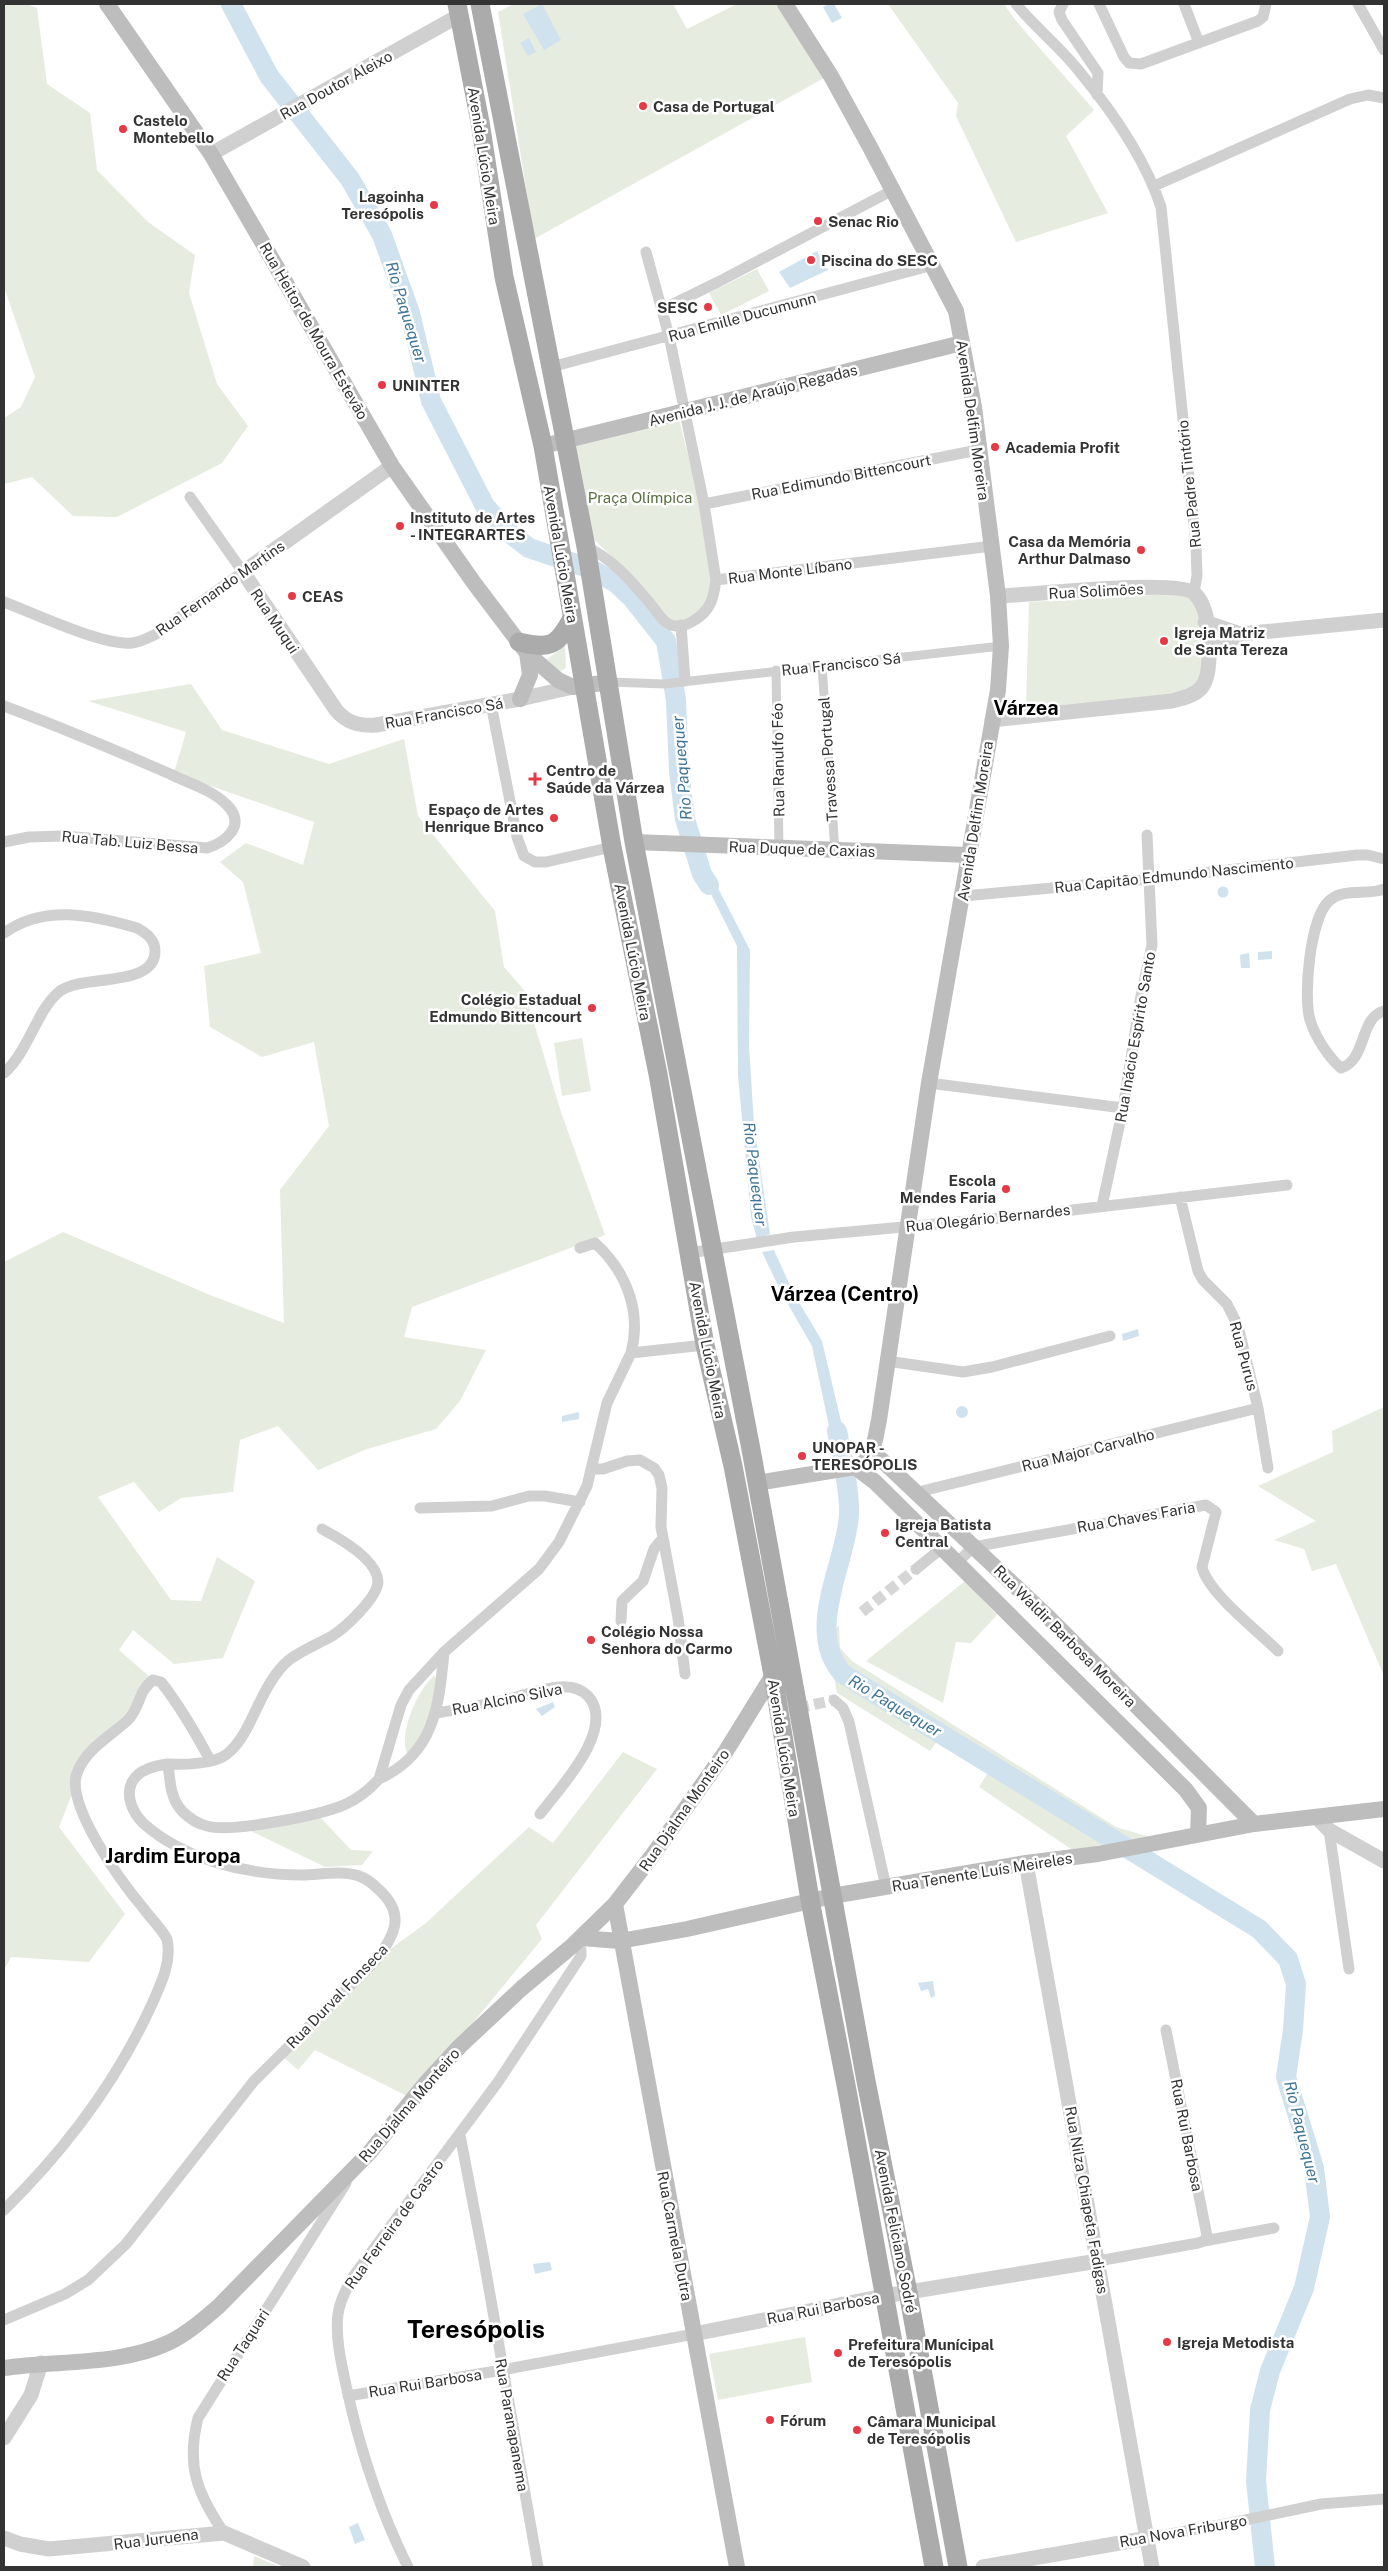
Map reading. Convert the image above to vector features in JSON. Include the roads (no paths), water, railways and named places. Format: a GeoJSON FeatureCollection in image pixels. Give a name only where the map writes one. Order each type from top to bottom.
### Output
{"type":"FeatureCollection","features":[{"type":"Feature","properties":{"kind":"main road","name":"Rua Heitor de Moura Estevão"},"geometry":{"type":"LineString","coordinates":[[107,4],[211,154],[392,466],[474,583],[523,648],[558,680],[579,687]]}},
{"type":"Feature","properties":{"kind":"main road","name":"Avenida Lúcio Meira"},"geometry":{"type":"LineString","coordinates":[[480,4],[550,368],[566,441],[610,682],[634,842],[757,1483],[832,1896]]}},
{"type":"Feature","properties":{"kind":"main road","name":"Avenida Delfim Moreira"},"geometry":{"type":"LineString","coordinates":[[785,4],[831,76],[956,311],[974,407],[998,596],[1001,670],[969,855],[964,896],[929,1083],[887,1361],[880,1420],[872,1451]]}},
{"type":"Feature","properties":{"kind":"main road","name":"Avenida Lúcio Meira"},"geometry":{"type":"LineString","coordinates":[[459,10],[504,277],[543,446],[562,570],[572,618],[579,687],[658,1074],[705,1344],[733,1466],[772,1676],[810,1900]]}},
{"type":"Feature","properties":{"kind":"main road","name":"Avenida J. J. de Araújo Regadas"},"geometry":{"type":"LineString","coordinates":[[543,446],[962,343]]}},
{"type":"Feature","properties":{"kind":"main road"},"geometry":{"type":"LineString","coordinates":[[520,699],[530,675],[523,648],[551,644],[572,618]]}},
{"type":"Feature","properties":{"kind":"main road","name":"Rua Francisco Sá"},"geometry":{"type":"LineString","coordinates":[[579,687],[610,682]]}},
{"type":"Feature","properties":{"kind":"main road","name":"Rua Duque de Caxias"},"geometry":{"type":"LineString","coordinates":[[634,842],[969,855]]}},
{"type":"Feature","properties":{"kind":"main road"},"geometry":{"type":"LineString","coordinates":[[757,1483],[852,1467],[865,1461],[872,1451]]}},
{"type":"Feature","properties":{"kind":"main road","name":"Rua Waldir Barbosa Moreira"},"geometry":{"type":"LineString","coordinates":[[872,1451],[918,1492],[1047,1616],[1254,1824]]}},
{"type":"Feature","properties":{"kind":"main road","name":"Rua Waldir Barbosa Moreira"},"geometry":{"type":"LineString","coordinates":[[852,1467],[875,1482],[1195,1800],[1200,1808],[1198,1834]]}},
{"type":"Feature","properties":{"kind":"main road"},"geometry":{"type":"LineString","coordinates":[[875,1482],[890,1467]]}},
{"type":"Feature","properties":{"kind":"main road"},"geometry":{"type":"LineString","coordinates":[[1028,1635],[1047,1616]]}},
{"type":"Feature","properties":{"kind":"main road","name":"Rua Djalma Monteiro"},"geometry":{"type":"LineString","coordinates":[[4,2368],[41,2362],[122,2356],[144,2352],[170,2342],[196,2325],[219,2306],[370,2152],[424,2084],[460,2046],[522,1988],[576,1942],[614,1904],[652,1856],[726,1751],[772,1676]]}},
{"type":"Feature","properties":{"kind":"main road","name":"Rua Tenente Luís Meireles"},"geometry":{"type":"LineString","coordinates":[[576,1942],[620,1941],[687,1929],[810,1900],[1026,1863],[1098,1854],[1254,1824],[1384,1809]]}},
{"type":"Feature","properties":{"kind":"main road","name":"Avenida Feliciano Sodré"},"geometry":{"type":"LineString","coordinates":[[832,1896],[908,2292],[958,2567]]}},
{"type":"Feature","properties":{"kind":"main road","name":"Avenida Feliciano Sodré"},"geometry":{"type":"LineString","coordinates":[[810,1900],[846,2085],[934,2567]]}},
{"type":"Feature","properties":{"kind":"main road","name":"Rua Carmela Dutra"},"geometry":{"type":"LineString","coordinates":[[614,1904],[737,2567]]}},
{"type":"Feature","properties":{"kind":"main road"},"geometry":{"type":"LineString","coordinates":[[846,2085],[866,2081]]}},
{"type":"Feature","properties":{"kind":"street","name":"Rua Padre Tintório"},"geometry":{"type":"LineString","coordinates":[[1016,4],[1097,95],[1132,146],[1154,186],[1164,225],[1170,313],[1196,545],[1197,576],[1194,592]]}},
{"type":"Feature","properties":{"kind":"street"},"geometry":{"type":"LineString","coordinates":[[1063,4],[1059,12],[1062,20],[1098,73],[1097,95]]}},
{"type":"Feature","properties":{"kind":"street"},"geometry":{"type":"LineString","coordinates":[[1099,4],[1129,63],[1141,64],[1258,20],[1263,17],[1266,4]]}},
{"type":"Feature","properties":{"kind":"street"},"geometry":{"type":"LineString","coordinates":[[1184,4],[1199,43]]}},
{"type":"Feature","properties":{"kind":"street"},"geometry":{"type":"LineString","coordinates":[[1358,4],[1384,50]]}},
{"type":"Feature","properties":{"kind":"street","name":"Rua Doutor Aleixo"},"geometry":{"type":"LineString","coordinates":[[211,154],[305,103],[459,10]]}},
{"type":"Feature","properties":{"kind":"street"},"geometry":{"type":"LineString","coordinates":[[1154,186],[1341,103],[1364,96],[1384,98]]}},
{"type":"Feature","properties":{"kind":"street"},"geometry":{"type":"LineString","coordinates":[[662,309],[727,278],[893,190]]}},
{"type":"Feature","properties":{"kind":"street"},"geometry":{"type":"LineString","coordinates":[[646,252],[669,336],[704,504],[716,580]]}},
{"type":"Feature","properties":{"kind":"street","name":"Rua Emille Ducumunn"},"geometry":{"type":"LineString","coordinates":[[550,368],[933,266]]}},
{"type":"Feature","properties":{"kind":"street","name":"Rua Edimundo Bittencourt"},"geometry":{"type":"LineString","coordinates":[[704,504],[978,450]]}},
{"type":"Feature","properties":{"kind":"street","name":"Rua Fernando Martins"},"geometry":{"type":"LineString","coordinates":[[4,602],[102,638],[120,643],[132,643],[156,634],[392,466]]}},
{"type":"Feature","properties":{"kind":"street","name":"Rua Muqui"},"geometry":{"type":"LineString","coordinates":[[190,497],[326,696]]}},
{"type":"Feature","properties":{"kind":"street","name":"Rua Monte Líbano"},"geometry":{"type":"LineString","coordinates":[[681,626],[704,613],[710,603],[716,580],[992,546]]}},
{"type":"Feature","properties":{"kind":"street"},"geometry":{"type":"LineString","coordinates":[[586,552],[600,554],[620,570],[668,624],[681,626],[683,681]]}},
{"type":"Feature","properties":{"kind":"street","name":"Rua Solimões"},"geometry":{"type":"LineString","coordinates":[[998,596],[1174,588],[1194,592]]}},
{"type":"Feature","properties":{"kind":"street"},"geometry":{"type":"LineString","coordinates":[[992,720],[1186,697],[1201,689],[1206,683],[1209,653],[1203,606],[1194,592]]}},
{"type":"Feature","properties":{"kind":"street"},"geometry":{"type":"LineString","coordinates":[[1205,622],[1241,634],[1384,620]]}},
{"type":"Feature","properties":{"kind":"street"},"geometry":{"type":"LineString","coordinates":[[1209,653],[1241,634]]}},
{"type":"Feature","properties":{"kind":"street","name":"Rua Francisco Sá"},"geometry":{"type":"LineString","coordinates":[[610,682],[664,684],[1001,646]]}},
{"type":"Feature","properties":{"kind":"street","name":"Travessa Portugal"},"geometry":{"type":"LineString","coordinates":[[822,666],[835,851]]}},
{"type":"Feature","properties":{"kind":"street","name":"Rua Ranulfo Féo"},"geometry":{"type":"LineString","coordinates":[[776,670],[779,849]]}},
{"type":"Feature","properties":{"kind":"street","name":"Rua Francisco Sá"},"geometry":{"type":"LineString","coordinates":[[326,696],[343,718],[362,726],[579,687]]}},
{"type":"Feature","properties":{"kind":"street"},"geometry":{"type":"LineString","coordinates":[[491,704],[518,837],[524,856],[535,862],[546,862],[612,846]]}},
{"type":"Feature","properties":{"kind":"street","name":"Rua Tab. Luiz Bessa"},"geometry":{"type":"LineString","coordinates":[[4,706],[196,786],[218,797],[234,813],[235,823],[230,834],[221,843],[207,848],[63,836],[29,837],[4,842]]}},
{"type":"Feature","properties":{"kind":"street","name":"Rua Inácio Espírito Santo"},"geometry":{"type":"LineString","coordinates":[[1102,1206],[1123,1108],[1140,1001],[1152,945],[1147,835]]}},
{"type":"Feature","properties":{"kind":"street","name":"Rua Capitão Edmundo Nascimento"},"geometry":{"type":"LineString","coordinates":[[964,896],[1150,879],[1357,855],[1368,855],[1384,859]]}},
{"type":"Feature","properties":{"kind":"street"},"geometry":{"type":"LineString","coordinates":[[1384,888],[1374,892],[1346,894],[1330,900],[1325,906],[1316,927],[1309,957],[1308,992],[1310,1020],[1330,1058],[1341,1068],[1347,1066],[1356,1056],[1375,1017],[1384,1011]]}},
{"type":"Feature","properties":{"kind":"street"},"geometry":{"type":"LineString","coordinates":[[4,933],[28,920],[62,913],[137,928],[146,932],[153,941],[155,950],[153,960],[144,972],[132,976],[84,982],[69,986],[60,992],[44,1012],[16,1060],[4,1072]]}},
{"type":"Feature","properties":{"kind":"street"},"geometry":{"type":"LineString","coordinates":[[929,1083],[1123,1108]]}},
{"type":"Feature","properties":{"kind":"street","name":"Rua Olegário Bernardes"},"geometry":{"type":"LineString","coordinates":[[689,1253],[794,1237],[1287,1185]]}},
{"type":"Feature","properties":{"kind":"street","name":"Rua Purus"},"geometry":{"type":"LineString","coordinates":[[1180,1197],[1198,1271],[1203,1280],[1227,1304],[1238,1326],[1258,1408],[1268,1468]]}},
{"type":"Feature","properties":{"kind":"street"},"geometry":{"type":"LineString","coordinates":[[379,1779],[406,1696],[444,1652],[539,1569],[559,1542],[580,1502],[592,1469],[607,1403],[631,1353],[634,1342],[633,1309],[626,1282],[595,1243],[580,1248]]}},
{"type":"Feature","properties":{"kind":"street"},"geometry":{"type":"LineString","coordinates":[[887,1361],[963,1372],[992,1367],[1110,1336]]}},
{"type":"Feature","properties":{"kind":"street"},"geometry":{"type":"LineString","coordinates":[[631,1353],[705,1344]]}},
{"type":"Feature","properties":{"kind":"street","name":"Rua Major Carvalho"},"geometry":{"type":"LineString","coordinates":[[918,1492],[1258,1408]]}},
{"type":"Feature","properties":{"kind":"street"},"geometry":{"type":"LineString","coordinates":[[592,1469],[603,1469],[635,1459],[654,1468],[662,1482],[663,1538],[678,1618],[684,1674]]}},
{"type":"Feature","properties":{"kind":"street"},"geometry":{"type":"LineString","coordinates":[[852,1467],[872,1463],[890,1467]]}},
{"type":"Feature","properties":{"kind":"street"},"geometry":{"type":"LineString","coordinates":[[420,1508],[492,1506],[529,1496],[546,1496],[580,1502]]}},
{"type":"Feature","properties":{"kind":"street","name":"Rua Chaves Faria"},"geometry":{"type":"LineString","coordinates":[[974,1547],[1169,1510],[1210,1507],[1216,1512],[1202,1567],[1204,1575],[1217,1592],[1278,1651]]}},
{"type":"Feature","properties":{"kind":"street","name":"Rua Durval Fonseca"},"geometry":{"type":"LineString","coordinates":[[4,2320],[66,2294],[106,2266],[126,2244],[254,2081],[376,1960],[390,1941],[395,1926],[395,1913],[390,1901],[376,1887],[358,1876],[275,1873],[216,1862],[177,1847],[154,1833],[139,1819],[133,1809],[130,1791],[138,1774],[155,1766],[198,1764],[226,1756],[236,1745],[276,1672],[290,1659],[344,1626],[369,1601],[375,1591],[377,1577],[372,1566],[352,1548],[322,1529]]}},
{"type":"Feature","properties":{"kind":"street"},"geometry":{"type":"LineString","coordinates":[[621,1621],[622,1601],[643,1581],[654,1549],[663,1538]]}},
{"type":"Feature","properties":{"kind":"street"},"geometry":{"type":"LineString","coordinates":[[957,1563],[974,1547]]}},
{"type":"Feature","properties":{"kind":"street"},"geometry":{"type":"LineString","coordinates":[[916,1569],[942,1548]]}},
{"type":"Feature","properties":{"kind":"street"},"geometry":{"type":"LineString","coordinates":[[168,1764],[172,1794],[181,1810],[194,1820],[207,1826],[223,1828],[322,1812],[346,1804],[362,1795],[379,1779],[410,1760],[425,1738],[437,1712],[444,1652]]}},
{"type":"Feature","properties":{"kind":"street"},"geometry":{"type":"LineString","coordinates":[[4,2210],[99,2099],[143,2022],[167,1965],[170,1950],[164,1934],[108,1859],[92,1833],[76,1799],[73,1785],[78,1771],[83,1761],[99,1743],[134,1712],[144,1687],[153,1680],[161,1682],[168,1690],[191,1724],[210,1760]]}},
{"type":"Feature","properties":{"kind":"street","name":"Rua Alcino Silva"},"geometry":{"type":"LineString","coordinates":[[437,1712],[477,1706],[561,1687],[576,1688],[585,1693],[597,1714],[594,1734],[578,1762],[540,1814]]}},
{"type":"Feature","properties":{"kind":"street"},"geometry":{"type":"LineString","coordinates":[[834,1700],[843,1708],[849,1722],[886,1887]]}},
{"type":"Feature","properties":{"kind":"street"},"geometry":{"type":"LineString","coordinates":[[1317,1818],[1329,1830],[1384,1861]]}},
{"type":"Feature","properties":{"kind":"street"},"geometry":{"type":"LineString","coordinates":[[1329,1830],[1349,1969]]}},
{"type":"Feature","properties":{"kind":"street","name":"Rua Nilza Chiapeta Fadigas"},"geometry":{"type":"LineString","coordinates":[[1026,1863],[1152,2567]]}},
{"type":"Feature","properties":{"kind":"street","name":"Rua Ferreira de Castro"},"geometry":{"type":"LineString","coordinates":[[408,2567],[390,2531],[360,2448],[341,2362],[338,2314],[342,2298],[358,2270],[460,2135],[537,2025],[581,1956],[581,1950],[576,1942]]}},
{"type":"Feature","properties":{"kind":"street","name":"Rua Rui Barbosa"},"geometry":{"type":"LineString","coordinates":[[348,2396],[502,2370],[884,2296],[1098,2261],[1204,2241],[1207,2236],[1166,2030]]}},
{"type":"Feature","properties":{"kind":"street","name":"Rua Paranapanema"},"geometry":{"type":"LineString","coordinates":[[460,2135],[538,2567]]}},
{"type":"Feature","properties":{"kind":"street","name":"Rua Taquari"},"geometry":{"type":"LineString","coordinates":[[224,2533],[199,2491],[194,2473],[192,2439],[198,2418],[322,2223],[354,2168]]}},
{"type":"Feature","properties":{"kind":"street"},"geometry":{"type":"LineString","coordinates":[[1204,2241],[1274,2228]]}},
{"type":"Feature","properties":{"kind":"street"},"geometry":{"type":"LineString","coordinates":[[4,2438],[31,2394],[41,2362]]}},
{"type":"Feature","properties":{"kind":"street","name":"Rua Nova Friburgo"},"geometry":{"type":"LineString","coordinates":[[982,2567],[1231,2523],[1321,2504],[1384,2498]]}},
{"type":"Feature","properties":{"kind":"street","name":"Rua Juruena"},"geometry":{"type":"LineString","coordinates":[[4,2538],[20,2544],[49,2549],[224,2533],[303,2567]]}},
{"type":"Feature","properties":{"kind":"water"},"geometry":{"type":"Polygon","coordinates":[[[542,4],[561,40],[544,50],[523,14],[542,4]]]}},
{"type":"Feature","properties":{"kind":"water"},"geometry":{"type":"Polygon","coordinates":[[[834,4],[842,18],[832,23],[823,7],[834,4]]]}},
{"type":"Feature","properties":{"kind":"water"},"geometry":{"type":"Polygon","coordinates":[[[529,38],[536,52],[528,56],[520,43],[529,38]]]}},
{"type":"Feature","properties":{"kind":"water","name":"Piscina do SESC"},"geometry":{"type":"Polygon","coordinates":[[[817,251],[828,270],[790,288],[779,272],[817,251]]]}},
{"type":"Feature","properties":{"kind":"water"},"geometry":{"type":"Polygon","coordinates":[[[694,860],[704,861],[750,950],[749,1046],[754,1124],[770,1234],[757,1239],[751,1217],[738,1075],[737,946],[694,860]]]}},
{"type":"Feature","properties":{"kind":"water"},"geometry":{"type":"Polygon","coordinates":[[[1223,886],[1229,892],[1223,898],[1217,892],[1223,886]]]}},
{"type":"Feature","properties":{"kind":"water"},"geometry":{"type":"Polygon","coordinates":[[[1272,951],[1272,959],[1258,960],[1258,952],[1272,951]]]}},
{"type":"Feature","properties":{"kind":"water"},"geometry":{"type":"Polygon","coordinates":[[[1249,953],[1250,968],[1241,968],[1240,955],[1249,953]]]}},
{"type":"Feature","properties":{"kind":"water"},"geometry":{"type":"Polygon","coordinates":[[[774,1250],[793,1292],[822,1341],[849,1455],[836,1459],[812,1346],[781,1292],[762,1252],[774,1250]]]}},
{"type":"Feature","properties":{"kind":"water"},"geometry":{"type":"Polygon","coordinates":[[[1138,1329],[1139,1336],[1123,1341],[1122,1334],[1138,1329]]]}},
{"type":"Feature","properties":{"kind":"water"},"geometry":{"type":"Polygon","coordinates":[[[960,1406],[964,1406],[968,1412],[964,1418],[960,1418],[956,1414],[956,1410],[960,1406]]]}},
{"type":"Feature","properties":{"kind":"water"},"geometry":{"type":"Polygon","coordinates":[[[579,1412],[579,1419],[562,1422],[562,1416],[579,1412]]]}},
{"type":"Feature","properties":{"kind":"water"},"geometry":{"type":"Polygon","coordinates":[[[553,1702],[555,1707],[542,1716],[536,1709],[553,1702]]]}},
{"type":"Feature","properties":{"kind":"water"},"geometry":{"type":"Polygon","coordinates":[[[933,1981],[935,1996],[931,1998],[928,1989],[921,1991],[918,1983],[933,1981]]]}},
{"type":"Feature","properties":{"kind":"water"},"geometry":{"type":"Polygon","coordinates":[[[550,2262],[552,2270],[535,2274],[533,2264],[550,2262]]]}},
{"type":"Feature","properties":{"kind":"water"},"geometry":{"type":"Polygon","coordinates":[[[358,2523],[365,2540],[355,2544],[349,2527],[358,2523]]]}},
{"type":"Feature","properties":{"kind":"waterway","name":"Rio Paquequer"},"geometry":{"type":"LineString","coordinates":[[231,4],[269,76],[350,179],[382,235],[410,313],[431,401],[485,506],[507,531],[529,548],[591,569],[616,583],[632,598],[666,641],[676,700],[679,771],[685,819],[702,874],[709,885]]}},
{"type":"Feature","properties":{"kind":"waterway","name":"Rio Paquequer"},"geometry":{"type":"LineString","coordinates":[[837,1431],[847,1484],[849,1515],[830,1597],[827,1638],[832,1657],[843,1674],[1259,1929],[1288,1959],[1296,1984],[1293,2030],[1286,2077],[1314,2168],[1320,2217],[1304,2288],[1270,2371],[1260,2410],[1256,2481],[1265,2567]]}},
{"type":"Feature","properties":{"kind":"tunnel"},"geometry":{"type":"LineString","coordinates":[[862,1612],[916,1569]]}},
{"type":"Feature","properties":{"kind":"tunnel"},"geometry":{"type":"LineString","coordinates":[[798,1708],[834,1700]]}},
{"type":"Feature","properties":{"kind":"place","name":"Casa de Portugal"},"geometry":{"type":"Point","coordinates":[643,106]}},
{"type":"Feature","properties":{"kind":"place","name":"Castelo Montebello"},"geometry":{"type":"Point","coordinates":[123,129]}},
{"type":"Feature","properties":{"kind":"place","name":"Lagoinha Teresópolis"},"geometry":{"type":"Point","coordinates":[434,205]}},
{"type":"Feature","properties":{"kind":"place","name":"Senac Rio"},"geometry":{"type":"Point","coordinates":[818,221]}},
{"type":"Feature","properties":{"kind":"place","name":"Piscina do SESC"},"geometry":{"type":"Point","coordinates":[811,260]}},
{"type":"Feature","properties":{"kind":"place","name":"SESC"},"geometry":{"type":"Point","coordinates":[708,307]}},
{"type":"Feature","properties":{"kind":"place","name":"UNINTER"},"geometry":{"type":"Point","coordinates":[382,385]}},
{"type":"Feature","properties":{"kind":"place","name":"Academia Profit"},"geometry":{"type":"Point","coordinates":[995,447]}},
{"type":"Feature","properties":{"kind":"place","name":"Instituto de Artes - INTEGRARTES"},"geometry":{"type":"Point","coordinates":[400,526]}},
{"type":"Feature","properties":{"kind":"place","name":"Casa da Memória Arthur Dalmaso"},"geometry":{"type":"Point","coordinates":[1141,550]}},
{"type":"Feature","properties":{"kind":"place","name":"CEAS"},"geometry":{"type":"Point","coordinates":[292,596]}},
{"type":"Feature","properties":{"kind":"place","name":"Igreja Matriz de Santa Tereza"},"geometry":{"type":"Point","coordinates":[1164,641]}},
{"type":"Feature","properties":{"kind":"place","name":"Centro de Saúde da Várzea"},"geometry":{"type":"Point","coordinates":[535,779]}},
{"type":"Feature","properties":{"kind":"place","name":"Espaço de Artes Henrique Branco"},"geometry":{"type":"Point","coordinates":[554,818]}},
{"type":"Feature","properties":{"kind":"place","name":"Colégio Estadual Edmundo Bittencourt"},"geometry":{"type":"Point","coordinates":[592,1008]}},
{"type":"Feature","properties":{"kind":"place","name":"Escola Mendes Faria"},"geometry":{"type":"Point","coordinates":[1006,1189]}},
{"type":"Feature","properties":{"kind":"place","name":"UNOPAR - TERESÓPOLIS"},"geometry":{"type":"Point","coordinates":[802,1456]}},
{"type":"Feature","properties":{"kind":"place","name":"Igreja Batista Central"},"geometry":{"type":"Point","coordinates":[885,1533]}},
{"type":"Feature","properties":{"kind":"place","name":"Colégio Nossa Senhora do Carmo"},"geometry":{"type":"Point","coordinates":[591,1640]}},
{"type":"Feature","properties":{"kind":"place","name":"Igreja Metodista"},"geometry":{"type":"Point","coordinates":[1167,2342]}},
{"type":"Feature","properties":{"kind":"place","name":"Prefeitura Munícipal de Teresópolis"},"geometry":{"type":"Point","coordinates":[838,2353]}},
{"type":"Feature","properties":{"kind":"place","name":"Fórum"},"geometry":{"type":"Point","coordinates":[770,2420]}},
{"type":"Feature","properties":{"kind":"place","name":"Câmara Municipal de Teresópolis"},"geometry":{"type":"Point","coordinates":[857,2430]}},
{"type":"Feature","properties":{"kind":"district","name":"Várzea"},"geometry":{"type":"Point","coordinates":[1026,708]}},
{"type":"Feature","properties":{"kind":"district","name":"Várzea (Centro)"},"geometry":{"type":"Point","coordinates":[845,1294]}},
{"type":"Feature","properties":{"kind":"district","name":"Jardim Europa"},"geometry":{"type":"Point","coordinates":[173,1856]}},
{"type":"Feature","properties":{"kind":"district","name":"Teresópolis"},"geometry":{"type":"Point","coordinates":[476,2329]}},
{"type":"Feature","properties":{"kind":"park label","name":"Praça Olímpica"},"geometry":{"type":"Point","coordinates":[640,497]}}]}
